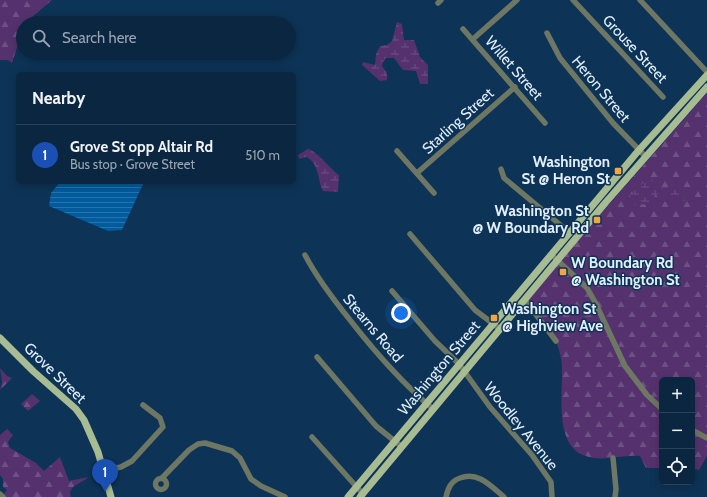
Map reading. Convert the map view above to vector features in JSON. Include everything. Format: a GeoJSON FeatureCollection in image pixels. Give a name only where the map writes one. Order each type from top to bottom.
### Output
{"type":"FeatureCollection","features":[{"type":"Feature","properties":{"kind":"main road","name":"Washington Street"},"geometry":{"type":"LineString","coordinates":[[348,497],[639,150],[707,74]]}},
{"type":"Feature","properties":{"kind":"main road","name":"Washington Street"},"geometry":{"type":"LineString","coordinates":[[361,495],[645,156],[707,87]]}},
{"type":"Feature","properties":{"kind":"main road","name":"Grove Street"},"geometry":{"type":"LineString","coordinates":[[0,338],[34,371],[76,408],[90,432],[111,497]]}},
{"type":"Feature","properties":{"kind":"street"},"geometry":{"type":"LineString","coordinates":[[473,39],[517,0]]}},
{"type":"Feature","properties":{"kind":"street","name":"Grouse Street"},"geometry":{"type":"LineString","coordinates":[[573,0],[663,97]]}},
{"type":"Feature","properties":{"kind":"street"},"geometry":{"type":"LineString","coordinates":[[640,0],[707,74]]}},
{"type":"Feature","properties":{"kind":"street","name":"Willet Street"},"geometry":{"type":"LineString","coordinates":[[463,29],[546,123]]}},
{"type":"Feature","properties":{"kind":"street","name":"Heron Street"},"geometry":{"type":"LineString","coordinates":[[547,32],[560,58],[613,123],[645,156]]}},
{"type":"Feature","properties":{"kind":"street","name":"Starling Street"},"geometry":{"type":"LineString","coordinates":[[417,173],[515,87]]}},
{"type":"Feature","properties":{"kind":"street"},"geometry":{"type":"LineString","coordinates":[[398,151],[434,193]]}},
{"type":"Feature","properties":{"kind":"street"},"geometry":{"type":"LineString","coordinates":[[501,169],[504,178],[570,233]]}},
{"type":"Feature","properties":{"kind":"street"},"geometry":{"type":"LineString","coordinates":[[410,234],[475,310],[500,329]]}},
{"type":"Feature","properties":{"kind":"street"},"geometry":{"type":"LineString","coordinates":[[551,254],[587,288],[625,366],[647,395],[659,406]]}},
{"type":"Feature","properties":{"kind":"street","name":"Stearns Road"},"geometry":{"type":"LineString","coordinates":[[305,255],[319,279],[360,332],[403,383],[434,409]]}},
{"type":"Feature","properties":{"kind":"street","name":"Woodley Avenue"},"geometry":{"type":"LineString","coordinates":[[392,291],[435,341],[459,364],[546,473],[551,482],[552,497]]}},
{"type":"Feature","properties":{"kind":"street"},"geometry":{"type":"LineString","coordinates":[[525,300],[556,341]]}},
{"type":"Feature","properties":{"kind":"street"},"geometry":{"type":"LineString","coordinates":[[317,357],[376,426],[402,447]]}},
{"type":"Feature","properties":{"kind":"street"},"geometry":{"type":"LineString","coordinates":[[103,471],[121,467],[132,461],[163,427],[160,418],[143,405]]}},
{"type":"Feature","properties":{"kind":"street"},"geometry":{"type":"LineString","coordinates":[[695,432],[707,438]]}},
{"type":"Feature","properties":{"kind":"street"},"geometry":{"type":"LineString","coordinates":[[312,437],[356,487],[361,495]]}},
{"type":"Feature","properties":{"kind":"street"},"geometry":{"type":"LineString","coordinates":[[162,478],[188,450],[198,444],[205,443],[232,451],[240,458],[251,479],[261,486],[285,497]]}},
{"type":"Feature","properties":{"kind":"street"},"geometry":{"type":"LineString","coordinates":[[613,458],[616,489],[615,497]]}},
{"type":"Feature","properties":{"kind":"street"},"geometry":{"type":"LineString","coordinates":[[446,497],[448,487],[456,479],[466,475],[482,479],[504,497]]}},
{"type":"Feature","properties":{"kind":"street"},"geometry":{"type":"LineString","coordinates":[[0,494],[3,497]]}},
{"type":"Feature","properties":{"kind":"green space"},"geometry":{"type":"Polygon","coordinates":[[[0,0],[52,0],[33,16],[16,16],[16,51],[12,63],[8,60],[0,60],[0,0]]]}},
{"type":"Feature","properties":{"kind":"green space"},"geometry":{"type":"Polygon","coordinates":[[[397,22],[402,24],[404,40],[414,40],[420,57],[428,65],[428,84],[420,84],[416,71],[403,70],[394,58],[386,58],[383,62],[382,66],[386,71],[387,80],[380,81],[362,65],[363,62],[375,65],[376,54],[380,46],[387,45],[392,41],[397,22]]]}},
{"type":"Feature","properties":{"kind":"green space"},"geometry":{"type":"Polygon","coordinates":[[[707,93],[707,456],[699,470],[695,469],[695,377],[659,377],[659,468],[646,468],[640,456],[597,458],[583,455],[574,449],[568,440],[564,429],[561,403],[562,365],[556,341],[543,319],[525,300],[707,93]]]}},
{"type":"Feature","properties":{"kind":"green space"},"geometry":{"type":"Polygon","coordinates":[[[308,149],[315,153],[339,175],[338,192],[323,191],[318,172],[313,163],[306,157],[299,159],[298,155],[308,149]]]}},
{"type":"Feature","properties":{"kind":"green space"},"geometry":{"type":"Polygon","coordinates":[[[648,178],[664,187],[677,190],[683,195],[685,201],[668,197],[660,193],[655,195],[651,204],[632,205],[630,202],[630,195],[648,178]]]}},
{"type":"Feature","properties":{"kind":"green space"},"geometry":{"type":"Polygon","coordinates":[[[0,368],[7,376],[12,378],[0,390],[2,382],[0,368]]]}},
{"type":"Feature","properties":{"kind":"green space"},"geometry":{"type":"Polygon","coordinates":[[[32,394],[40,401],[28,411],[21,404],[32,394]]]}},
{"type":"Feature","properties":{"kind":"green space"},"geometry":{"type":"Polygon","coordinates":[[[7,429],[13,435],[8,442],[10,448],[36,463],[44,471],[60,457],[69,481],[88,477],[73,487],[70,493],[71,497],[5,497],[3,495],[7,490],[3,487],[3,479],[0,475],[0,435],[7,429]]]}},
{"type":"Feature","properties":{"kind":"water"},"geometry":{"type":"Polygon","coordinates":[[[58,184],[143,184],[122,230],[108,231],[49,206],[51,193],[58,184]]]}},
{"type":"Feature","properties":{"kind":"place","name":"Washington St @ Heron St"},"geometry":{"type":"Point","coordinates":[618,171]}},
{"type":"Feature","properties":{"kind":"place","name":"Washington St @ W Boundary Rd"},"geometry":{"type":"Point","coordinates":[597,220]}},
{"type":"Feature","properties":{"kind":"place","name":"W Boundary Rd @ Washington St"},"geometry":{"type":"Point","coordinates":[563,272]}},
{"type":"Feature","properties":{"kind":"place","name":"Washington St @ Highview Ave"},"geometry":{"type":"Point","coordinates":[494,318]}},
{"type":"Feature","properties":{"kind":"place","name":"Grove St opp Altair Rd"},"geometry":{"type":"Point","coordinates":[105,492]}}]}
